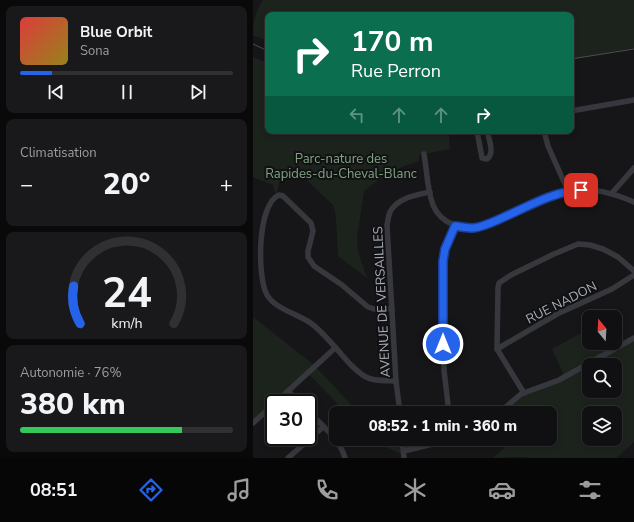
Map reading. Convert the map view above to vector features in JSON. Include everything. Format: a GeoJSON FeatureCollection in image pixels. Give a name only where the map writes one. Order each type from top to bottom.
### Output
{"type":"FeatureCollection","features":[{"type":"Feature","properties":{"kind":"street"},"geometry":{"type":"LineString","coordinates":[[574,110],[634,100]]}},
{"type":"Feature","properties":{"kind":"street"},"geometry":{"type":"LineString","coordinates":[[478,134],[482,158],[487,159],[490,157],[492,152],[488,134]]}},
{"type":"Feature","properties":{"kind":"street"},"geometry":{"type":"LineString","coordinates":[[545,134],[548,146],[568,190]]}},
{"type":"Feature","properties":{"kind":"street"},"geometry":{"type":"LineString","coordinates":[[425,154],[430,192],[434,206],[445,221],[463,228],[485,226],[544,199],[568,190],[591,190],[612,193],[634,202]]}},
{"type":"Feature","properties":{"kind":"street"},"geometry":{"type":"LineString","coordinates":[[612,193],[634,168]]}},
{"type":"Feature","properties":{"kind":"street","name":"AVENUE DE VERSAILLES"},"geometry":{"type":"LineString","coordinates":[[399,406],[396,381],[387,225],[390,212],[395,205],[403,199],[430,192]]}},
{"type":"Feature","properties":{"kind":"street"},"geometry":{"type":"LineString","coordinates":[[392,309],[374,309],[368,307],[342,285],[314,266],[308,257],[313,231],[311,223],[283,196],[279,195],[274,197],[268,208],[260,238],[261,267],[265,289],[271,300],[313,325],[361,374],[366,377],[379,380],[396,381]]}},
{"type":"Feature","properties":{"kind":"street"},"geometry":{"type":"LineString","coordinates":[[448,406],[444,370],[443,261],[445,249],[455,226]]}},
{"type":"Feature","properties":{"kind":"street"},"geometry":{"type":"LineString","coordinates":[[524,393],[497,349],[499,283],[504,279],[554,254],[578,244],[590,245],[603,249],[618,257],[634,271]]}},
{"type":"Feature","properties":{"kind":"street","name":"RUE NADON"},"geometry":{"type":"LineString","coordinates":[[497,349],[557,314],[612,289],[634,275]]}},
{"type":"Feature","properties":{"kind":"street"},"geometry":{"type":"LineString","coordinates":[[507,406],[524,393],[559,380],[615,347],[634,338]]}},
{"type":"Feature","properties":{"kind":"street"},"geometry":{"type":"LineString","coordinates":[[284,394],[335,348]]}},
{"type":"Feature","properties":{"kind":"street"},"geometry":{"type":"LineString","coordinates":[[289,390],[292,394]]}},
{"type":"Feature","properties":{"kind":"street"},"geometry":{"type":"LineString","coordinates":[[253,423],[265,412]]}},
{"type":"Feature","properties":{"kind":"street"},"geometry":{"type":"LineString","coordinates":[[317,421],[336,440],[343,451],[345,458]]}},
{"type":"Feature","properties":{"kind":"street"},"geometry":{"type":"LineString","coordinates":[[288,458],[323,427]]}},
{"type":"Feature","properties":{"kind":"street"},"geometry":{"type":"LineString","coordinates":[[403,446],[404,458]]}},
{"type":"Feature","properties":{"kind":"street"},"geometry":{"type":"LineString","coordinates":[[404,451],[424,446]]}},
{"type":"Feature","properties":{"kind":"green space"},"geometry":{"type":"Polygon","coordinates":[[[263,0],[634,0],[634,48],[574,59],[574,12],[265,12],[265,40],[253,35],[255,16],[263,0]]]}},
{"type":"Feature","properties":{"kind":"green space","name":"Parc-nature des Rapides-du-Cheval-Blanc"},"geometry":{"type":"Polygon","coordinates":[[[253,57],[265,62],[265,134],[454,134],[449,135],[450,149],[419,155],[419,161],[390,173],[364,191],[357,237],[358,252],[367,278],[338,256],[334,206],[292,166],[281,177],[276,196],[273,185],[253,177],[253,57]]]}},
{"type":"Feature","properties":{"kind":"green space"},"geometry":{"type":"Polygon","coordinates":[[[253,317],[314,365],[352,406],[339,406],[308,373],[285,394],[265,394],[265,412],[255,421],[253,419],[253,317]]]}},
{"type":"Feature","properties":{"kind":"green space"},"geometry":{"type":"Polygon","coordinates":[[[582,333],[582,350],[622,350],[622,344],[634,338],[634,442],[616,458],[493,458],[506,446],[557,446],[557,406],[508,406],[512,401],[565,377],[552,349],[582,333]]]}},
{"type":"Feature","properties":{"kind":"green space"},"geometry":{"type":"Polygon","coordinates":[[[383,446],[403,446],[404,455],[383,446]]]}},
{"type":"Feature","properties":{"kind":"tram line"},"geometry":{"type":"LineString","coordinates":[[253,44],[265,50]]}},
{"type":"Feature","properties":{"kind":"tram line"},"geometry":{"type":"LineString","coordinates":[[574,59],[634,49]]}},
{"type":"Feature","properties":{"kind":"route"},"geometry":{"type":"LineString","coordinates":[[443,344],[443,261],[445,249],[455,226],[463,228],[485,226],[544,199],[568,190],[581,190]]}}]}
